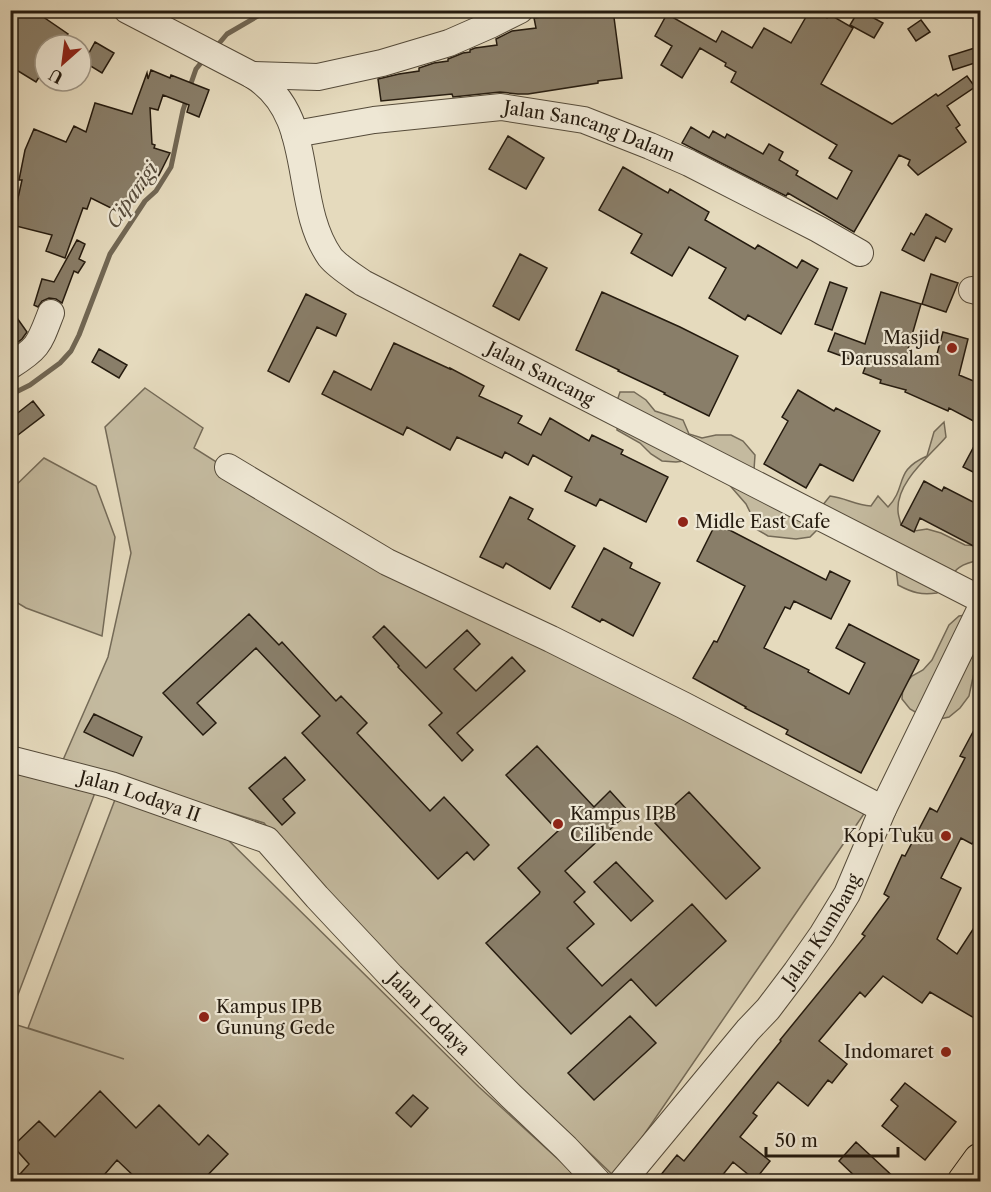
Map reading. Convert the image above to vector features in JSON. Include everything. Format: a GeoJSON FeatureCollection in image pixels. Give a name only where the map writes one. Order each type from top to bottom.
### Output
{"type":"FeatureCollection","features":[{"type":"Feature","properties":{"kind":"highway"},"geometry":{"type":"LineString","coordinates":[[964,1182],[981,1160]]}},
{"type":"Feature","properties":{"kind":"street"},"geometry":{"type":"LineString","coordinates":[[252,75],[318,76],[382,63],[449,43],[490,26],[520,10]]}},
{"type":"Feature","properties":{"kind":"street","name":"Jalan Sancang"},"geometry":{"type":"LineString","coordinates":[[133,14],[252,75],[280,101],[292,125],[314,226],[331,258],[363,283],[981,599]]}},
{"type":"Feature","properties":{"kind":"street"},"geometry":{"type":"LineString","coordinates":[[292,125],[318,76]]}},
{"type":"Feature","properties":{"kind":"street","name":"Jalan Sancang Dalam"},"geometry":{"type":"LineString","coordinates":[[292,125],[374,120],[501,107],[584,120],[689,163],[860,253]]}},
{"type":"Feature","properties":{"kind":"street"},"geometry":{"type":"LineString","coordinates":[[10,366],[29,354],[39,344],[51,314]]}},
{"type":"Feature","properties":{"kind":"street"},"geometry":{"type":"LineString","coordinates":[[228,467],[387,562],[551,639],[883,810]]}},
{"type":"Feature","properties":{"kind":"street","name":"Jalan Kumbang"},"geometry":{"type":"LineString","coordinates":[[622,1182],[748,1030],[768,1010],[822,936],[847,894],[883,810],[981,610]]}},
{"type":"Feature","properties":{"kind":"street","name":"Jalan Lodaya II"},"geometry":{"type":"LineString","coordinates":[[10,759],[134,792],[267,840]]}},
{"type":"Feature","properties":{"kind":"street","name":"Jalan Lodaya"},"geometry":{"type":"LineString","coordinates":[[267,840],[391,976],[598,1182]]}},
{"type":"Feature","properties":{"kind":"shaded area","name":"Kampus IPB Cilibende"},"geometry":{"type":"Polygon","coordinates":[[[145,388],[203,428],[194,448],[389,570],[870,805],[615,1177],[443,1013],[292,858],[264,823],[63,760],[108,657],[131,553],[105,427],[145,388]]]}},
{"type":"Feature","properties":{"kind":"shaded area"},"geometry":{"type":"Polygon","coordinates":[[[620,392],[634,392],[646,400],[655,411],[683,420],[689,434],[702,438],[731,435],[743,441],[755,455],[754,470],[822,506],[830,496],[871,506],[878,496],[888,507],[898,492],[909,467],[927,456],[934,432],[944,422],[946,437],[915,471],[902,490],[898,511],[901,525],[914,531],[927,529],[941,533],[965,545],[980,546],[980,560],[964,565],[955,571],[937,593],[913,592],[898,585],[895,559],[820,527],[810,537],[796,539],[768,536],[751,526],[752,516],[746,504],[726,481],[691,460],[662,461],[640,443],[617,430],[616,404],[620,392]]]}},
{"type":"Feature","properties":{"kind":"shaded area"},"geometry":{"type":"Polygon","coordinates":[[[44,458],[96,486],[115,537],[102,636],[26,608],[11,599],[11,490],[44,458]]]}},
{"type":"Feature","properties":{"kind":"shaded area"},"geometry":{"type":"Polygon","coordinates":[[[980,614],[980,655],[969,696],[949,717],[935,720],[922,716],[910,709],[902,699],[903,686],[932,660],[949,625],[959,616],[980,614]]]}},
{"type":"Feature","properties":{"kind":"shaded area"},"geometry":{"type":"Polygon","coordinates":[[[11,770],[96,790],[11,1013],[11,770]]]}},
{"type":"Feature","properties":{"kind":"shaded area","name":"Kampus IPB Gunung Gede"},"geometry":{"type":"Polygon","coordinates":[[[116,797],[222,834],[479,1087],[582,1181],[11,1182],[11,1023],[124,1059],[28,1028],[116,797]]]}},
{"type":"Feature","properties":{"kind":"building"},"geometry":{"type":"Polygon","coordinates":[[[10,10],[33,10],[67,33],[33,33],[33,80],[10,66],[10,10]]]}},
{"type":"Feature","properties":{"kind":"building"},"geometry":{"type":"Polygon","coordinates":[[[613,10],[622,78],[528,94],[500,92],[453,97],[452,94],[381,101],[378,79],[419,71],[419,68],[448,61],[448,59],[470,52],[475,48],[497,45],[496,39],[512,31],[536,28],[534,18],[565,14],[564,11],[613,10]]]}},
{"type":"Feature","properties":{"kind":"building"},"geometry":{"type":"Polygon","coordinates":[[[810,10],[827,18],[829,14],[853,28],[821,84],[892,124],[967,76],[975,87],[947,106],[960,125],[956,128],[966,142],[918,175],[908,165],[910,160],[899,155],[854,232],[788,193],[786,196],[682,143],[691,127],[709,138],[713,131],[725,138],[727,134],[763,154],[769,144],[783,152],[779,160],[798,171],[796,175],[837,199],[852,171],[829,158],[837,145],[731,82],[736,72],[725,66],[726,63],[700,48],[682,78],[661,65],[672,46],[655,36],[667,14],[716,42],[722,31],[752,48],[764,28],[791,43],[810,10]]]}},
{"type":"Feature","properties":{"kind":"building"},"geometry":{"type":"Polygon","coordinates":[[[859,10],[883,23],[874,38],[850,25],[859,10]]]}},
{"type":"Feature","properties":{"kind":"building"},"geometry":{"type":"Polygon","coordinates":[[[921,20],[930,32],[916,41],[908,29],[921,20]]]}},
{"type":"Feature","properties":{"kind":"building"},"geometry":{"type":"Polygon","coordinates":[[[95,42],[114,53],[102,73],[93,68],[95,42]]]}},
{"type":"Feature","properties":{"kind":"building"},"geometry":{"type":"Polygon","coordinates":[[[981,46],[981,61],[953,70],[949,56],[981,46]]]}},
{"type":"Feature","properties":{"kind":"building"},"geometry":{"type":"Polygon","coordinates":[[[151,70],[209,90],[199,117],[187,112],[189,105],[163,95],[158,110],[150,108],[152,144],[155,145],[154,148],[170,153],[154,185],[146,181],[143,190],[135,188],[130,201],[128,200],[121,213],[91,198],[87,209],[83,208],[65,258],[46,251],[52,235],[12,225],[22,180],[19,180],[25,150],[34,129],[66,142],[74,126],[86,132],[95,103],[132,114],[147,73],[148,79],[151,70]]]}},
{"type":"Feature","properties":{"kind":"building"},"geometry":{"type":"Polygon","coordinates":[[[508,136],[544,158],[526,189],[489,169],[508,136]]]}},
{"type":"Feature","properties":{"kind":"building"},"geometry":{"type":"Polygon","coordinates":[[[623,167],[668,193],[670,189],[709,212],[705,220],[755,249],[758,245],[797,268],[802,260],[818,269],[781,334],[748,315],[745,320],[709,298],[726,268],[689,247],[672,276],[631,253],[642,234],[599,210],[623,167]]]}},
{"type":"Feature","properties":{"kind":"building"},"geometry":{"type":"Polygon","coordinates":[[[926,214],[952,229],[945,242],[936,237],[924,261],[902,250],[911,233],[914,235],[926,214]]]}},
{"type":"Feature","properties":{"kind":"building"},"geometry":{"type":"Polygon","coordinates":[[[77,240],[85,244],[79,259],[85,262],[78,273],[74,271],[62,303],[49,298],[42,301],[38,307],[34,305],[42,279],[54,282],[77,240]]]}},
{"type":"Feature","properties":{"kind":"building"},"geometry":{"type":"Polygon","coordinates":[[[520,254],[547,268],[519,320],[493,306],[520,254]]]}},
{"type":"Feature","properties":{"kind":"building"},"geometry":{"type":"Polygon","coordinates":[[[931,274],[958,283],[946,312],[922,304],[931,274]]]}},
{"type":"Feature","properties":{"kind":"building"},"geometry":{"type":"Polygon","coordinates":[[[830,282],[847,288],[832,330],[815,324],[830,282]]]}},
{"type":"Feature","properties":{"kind":"building"},"geometry":{"type":"Polygon","coordinates":[[[602,292],[738,356],[709,416],[576,350],[602,292]]]}},
{"type":"Feature","properties":{"kind":"building"},"geometry":{"type":"Polygon","coordinates":[[[881,292],[921,304],[908,349],[911,350],[909,354],[934,365],[943,332],[968,339],[959,375],[981,384],[981,425],[949,408],[948,411],[905,392],[906,390],[880,383],[881,380],[863,373],[866,365],[828,351],[835,333],[865,344],[881,292]]]}},
{"type":"Feature","properties":{"kind":"building"},"geometry":{"type":"Polygon","coordinates":[[[306,294],[346,314],[336,336],[317,327],[289,382],[268,371],[306,294]]]}},
{"type":"Feature","properties":{"kind":"building"},"geometry":{"type":"Polygon","coordinates":[[[10,308],[27,332],[10,348],[10,308]]]}},
{"type":"Feature","properties":{"kind":"building"},"geometry":{"type":"Polygon","coordinates":[[[394,343],[484,386],[479,396],[522,416],[518,423],[541,435],[550,418],[589,441],[592,435],[623,450],[621,454],[668,477],[646,522],[600,499],[596,506],[565,491],[572,477],[533,455],[528,465],[505,452],[502,458],[457,437],[450,450],[407,427],[403,435],[322,394],[334,371],[371,390],[394,343]]]}},
{"type":"Feature","properties":{"kind":"building"},"geometry":{"type":"Polygon","coordinates":[[[99,349],[127,365],[119,378],[92,362],[99,349]]]}},
{"type":"Feature","properties":{"kind":"building"},"geometry":{"type":"Polygon","coordinates":[[[798,390],[834,411],[836,408],[880,431],[853,481],[820,464],[806,488],[764,464],[788,421],[782,417],[798,390]]]}},
{"type":"Feature","properties":{"kind":"building"},"geometry":{"type":"Polygon","coordinates":[[[33,401],[44,415],[10,441],[10,419],[33,401]]]}},
{"type":"Feature","properties":{"kind":"building"},"geometry":{"type":"Polygon","coordinates":[[[981,433],[981,476],[963,467],[981,433]]]}},
{"type":"Feature","properties":{"kind":"building"},"geometry":{"type":"Polygon","coordinates":[[[924,481],[942,491],[944,487],[981,506],[981,550],[920,518],[914,532],[901,525],[924,481]]]}},
{"type":"Feature","properties":{"kind":"building"},"geometry":{"type":"Polygon","coordinates":[[[510,497],[533,509],[528,519],[575,546],[550,589],[506,563],[503,568],[480,557],[510,497]]]}},
{"type":"Feature","properties":{"kind":"building"},"geometry":{"type":"Polygon","coordinates":[[[716,523],[826,580],[830,571],[850,581],[831,619],[794,601],[790,609],[785,607],[764,648],[809,670],[808,672],[849,694],[865,663],[836,648],[849,624],[919,660],[861,773],[786,734],[788,730],[693,678],[714,641],[717,642],[745,586],[697,561],[716,523]]]}},
{"type":"Feature","properties":{"kind":"building"},"geometry":{"type":"Polygon","coordinates":[[[604,548],[632,563],[630,568],[660,583],[633,636],[602,619],[600,622],[572,607],[604,548]]]}},
{"type":"Feature","properties":{"kind":"building"},"geometry":{"type":"Polygon","coordinates":[[[249,614],[279,645],[282,642],[336,701],[341,696],[367,723],[357,733],[430,811],[444,797],[489,845],[474,860],[467,852],[438,879],[302,733],[320,716],[256,648],[197,703],[216,723],[203,735],[163,693],[249,614]]]}},
{"type":"Feature","properties":{"kind":"building"},"geometry":{"type":"Polygon","coordinates":[[[384,626],[426,668],[467,630],[480,644],[454,669],[476,691],[512,657],[525,671],[457,733],[473,750],[462,761],[429,725],[442,713],[373,637],[384,626]]]}},
{"type":"Feature","properties":{"kind":"building"},"geometry":{"type":"Polygon","coordinates":[[[94,714],[142,737],[133,756],[84,732],[94,714]]]}},
{"type":"Feature","properties":{"kind":"building"},"geometry":{"type":"Polygon","coordinates":[[[981,717],[981,828],[972,844],[961,838],[941,878],[961,888],[937,939],[957,954],[981,917],[981,1022],[930,992],[922,1003],[883,976],[865,997],[860,992],[819,1041],[847,1064],[832,1083],[828,1080],[808,1106],[778,1082],[753,1113],[757,1116],[740,1137],[770,1161],[755,1180],[733,1162],[717,1182],[655,1182],[677,1155],[684,1161],[865,936],[862,934],[889,897],[884,894],[902,855],[905,856],[930,808],[937,812],[965,758],[960,756],[981,717]]]}},
{"type":"Feature","properties":{"kind":"building"},"geometry":{"type":"Polygon","coordinates":[[[537,746],[594,807],[610,791],[629,812],[565,871],[585,892],[574,902],[594,924],[567,948],[602,986],[692,904],[726,941],[656,1006],[631,979],[571,1034],[486,943],[539,894],[540,892],[518,868],[558,831],[506,775],[537,746]]]}},
{"type":"Feature","properties":{"kind":"building"},"geometry":{"type":"Polygon","coordinates":[[[285,757],[305,780],[283,799],[295,813],[282,825],[249,788],[285,757]]]}},
{"type":"Feature","properties":{"kind":"building"},"geometry":{"type":"Polygon","coordinates":[[[689,792],[760,868],[726,899],[655,823],[689,792]]]}},
{"type":"Feature","properties":{"kind":"building"},"geometry":{"type":"Polygon","coordinates":[[[616,862],[653,901],[631,921],[594,882],[616,862]]]}},
{"type":"Feature","properties":{"kind":"building"},"geometry":{"type":"Polygon","coordinates":[[[630,1016],[656,1043],[594,1100],[568,1073],[630,1016]]]}},
{"type":"Feature","properties":{"kind":"building"},"geometry":{"type":"Polygon","coordinates":[[[905,1083],[956,1122],[925,1160],[882,1126],[898,1106],[891,1100],[905,1083]]]}},
{"type":"Feature","properties":{"kind":"building"},"geometry":{"type":"Polygon","coordinates":[[[100,1091],[136,1128],[159,1105],[199,1145],[208,1135],[228,1154],[201,1182],[140,1182],[117,1160],[98,1182],[13,1182],[29,1164],[13,1146],[39,1121],[55,1137],[100,1091]]]}},
{"type":"Feature","properties":{"kind":"building"},"geometry":{"type":"Polygon","coordinates":[[[413,1095],[428,1108],[411,1127],[396,1113],[413,1095]]]}},
{"type":"Feature","properties":{"kind":"building"},"geometry":{"type":"Polygon","coordinates":[[[856,1142],[899,1182],[861,1182],[839,1161],[856,1142]]]}},
{"type":"Feature","properties":{"kind":"waterway","name":"Ciparigi"},"geometry":{"type":"LineString","coordinates":[[216,47],[227,34],[268,10]]}},
{"type":"Feature","properties":{"kind":"waterway","name":"Ciparigi"},"geometry":{"type":"LineString","coordinates":[[189,89],[196,69],[205,58]]}},
{"type":"Feature","properties":{"kind":"waterway","name":"Ciparigi"},"geometry":{"type":"LineString","coordinates":[[10,395],[30,385],[60,363],[71,351],[110,254],[171,167],[187,98]]}},
{"type":"Feature","properties":{"kind":"place","name":"Masjid Darussalam"},"geometry":{"type":"Point","coordinates":[952,348]}},
{"type":"Feature","properties":{"kind":"place","name":"Midle East Cafe"},"geometry":{"type":"Point","coordinates":[683,522]}},
{"type":"Feature","properties":{"kind":"place","name":"Kampus IPB Cilibende"},"geometry":{"type":"Point","coordinates":[558,824]}},
{"type":"Feature","properties":{"kind":"place","name":"Kopi Tuku"},"geometry":{"type":"Point","coordinates":[946,836]}},
{"type":"Feature","properties":{"kind":"place","name":"Kampus IPB Gunung Gede"},"geometry":{"type":"Point","coordinates":[204,1017]}},
{"type":"Feature","properties":{"kind":"place","name":"Indomaret"},"geometry":{"type":"Point","coordinates":[946,1052]}}]}
